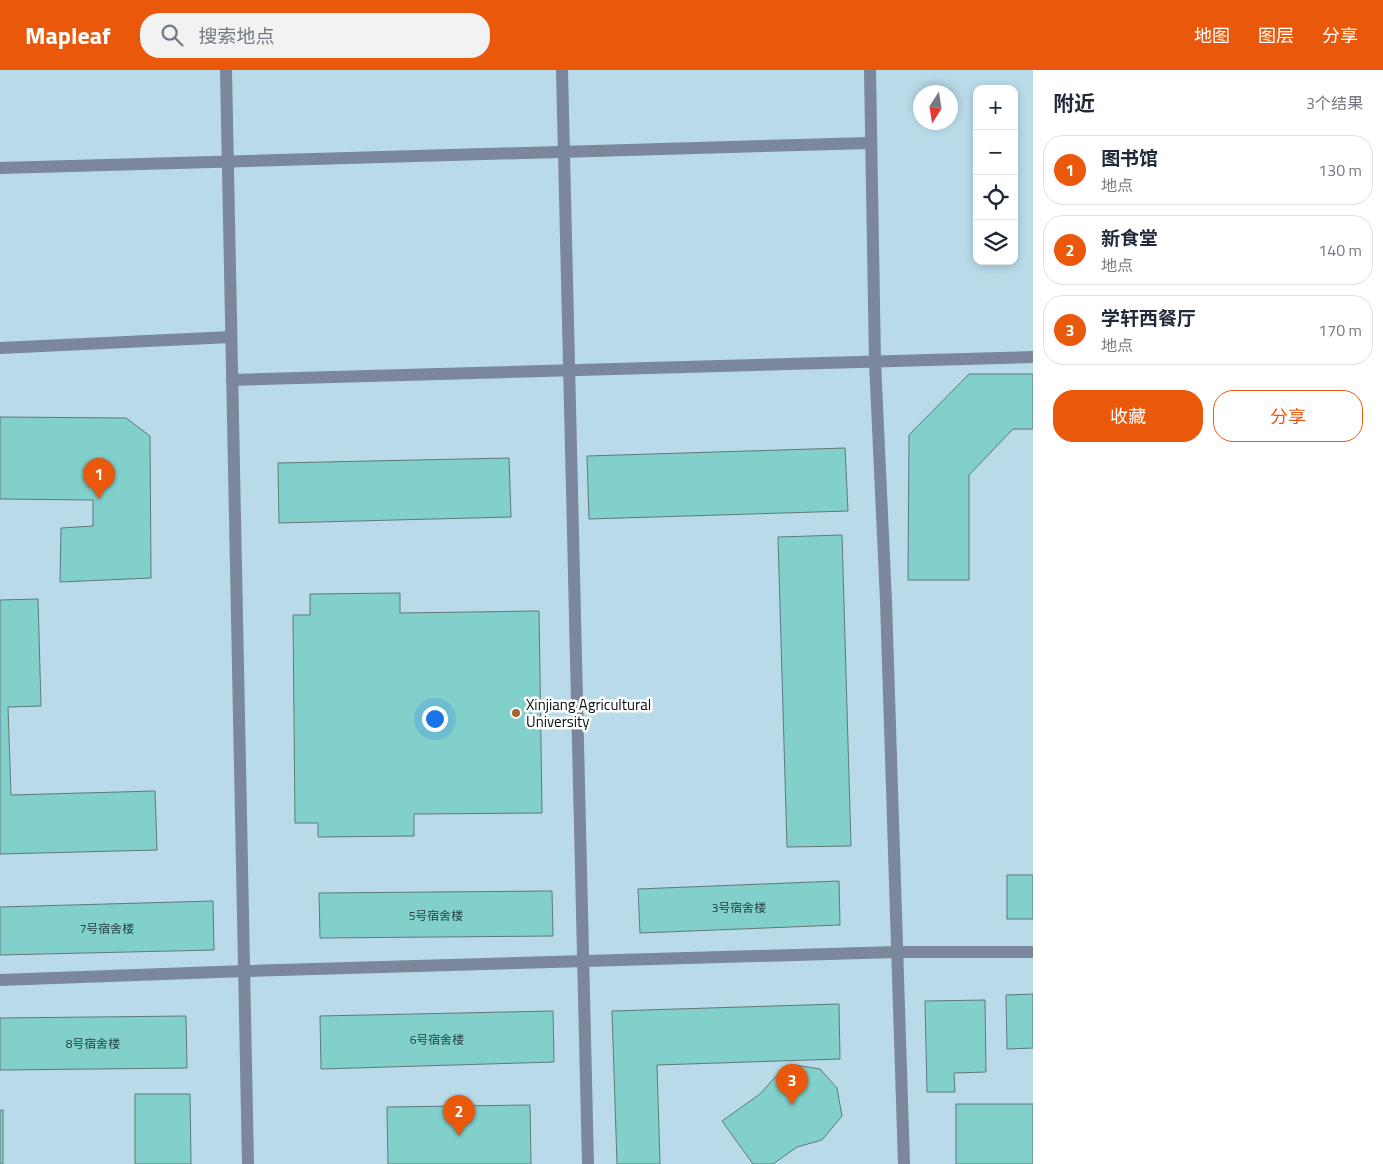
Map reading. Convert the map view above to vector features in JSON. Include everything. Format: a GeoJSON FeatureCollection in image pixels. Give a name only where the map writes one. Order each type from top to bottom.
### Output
{"type":"FeatureCollection","features":[{"type":"Feature","properties":{"kind":"street"},"geometry":{"type":"LineString","coordinates":[[226,70],[248,1164]]}},
{"type":"Feature","properties":{"kind":"street"},"geometry":{"type":"LineString","coordinates":[[562,70],[588,1164]]}},
{"type":"Feature","properties":{"kind":"street"},"geometry":{"type":"LineString","coordinates":[[870,70],[875,362],[886,610],[904,1164]]}},
{"type":"Feature","properties":{"kind":"street"},"geometry":{"type":"LineString","coordinates":[[0,168],[870,143]]}},
{"type":"Feature","properties":{"kind":"street"},"geometry":{"type":"LineString","coordinates":[[0,348],[231,337]]}},
{"type":"Feature","properties":{"kind":"street"},"geometry":{"type":"LineString","coordinates":[[232,380],[1033,357]]}},
{"type":"Feature","properties":{"kind":"street"},"geometry":{"type":"LineString","coordinates":[[0,980],[896,952],[1033,952]]}},
{"type":"Feature","properties":{"kind":"shaded area","name":"Xinjiang Agricultural University"},"geometry":{"type":"Polygon","coordinates":[[[0,70],[1033,70],[1033,1164],[0,1164],[0,70]]]}},
{"type":"Feature","properties":{"kind":"building"},"geometry":{"type":"Polygon","coordinates":[[[969,374],[1033,374],[1033,429],[1013,429],[969,475],[969,580],[908,580],[909,435],[969,374]]]}},
{"type":"Feature","properties":{"kind":"building"},"geometry":{"type":"Polygon","coordinates":[[[0,417],[126,418],[150,436],[151,578],[60,582],[61,528],[93,526],[93,500],[0,499],[0,417]]]}},
{"type":"Feature","properties":{"kind":"building"},"geometry":{"type":"Polygon","coordinates":[[[845,448],[848,511],[589,519],[587,456],[845,448]]]}},
{"type":"Feature","properties":{"kind":"building"},"geometry":{"type":"Polygon","coordinates":[[[509,458],[511,517],[279,523],[278,463],[509,458]]]}},
{"type":"Feature","properties":{"kind":"building"},"geometry":{"type":"Polygon","coordinates":[[[842,535],[851,846],[787,847],[778,537],[842,535]]]}},
{"type":"Feature","properties":{"kind":"building"},"geometry":{"type":"Polygon","coordinates":[[[400,593],[400,613],[539,611],[542,813],[414,814],[414,836],[318,837],[318,823],[295,823],[293,615],[310,615],[310,594],[400,593]]]}},
{"type":"Feature","properties":{"kind":"building"},"geometry":{"type":"Polygon","coordinates":[[[38,599],[41,706],[8,707],[11,795],[155,791],[157,850],[0,854],[0,600],[38,599]]]}},
{"type":"Feature","properties":{"kind":"building"},"geometry":{"type":"Polygon","coordinates":[[[1007,875],[1033,875],[1033,919],[1007,919],[1007,875]]]}},
{"type":"Feature","properties":{"kind":"building"},"geometry":{"type":"Polygon","coordinates":[[[839,881],[840,925],[640,933],[638,889],[839,881]]]}},
{"type":"Feature","properties":{"kind":"building"},"geometry":{"type":"Polygon","coordinates":[[[552,891],[553,936],[320,938],[319,893],[552,891]]]}},
{"type":"Feature","properties":{"kind":"building"},"geometry":{"type":"Polygon","coordinates":[[[213,901],[214,950],[0,955],[0,907],[213,901]]]}},
{"type":"Feature","properties":{"kind":"building"},"geometry":{"type":"Polygon","coordinates":[[[1033,994],[1033,1048],[1007,1049],[1006,995],[1033,994]]]}},
{"type":"Feature","properties":{"kind":"building"},"geometry":{"type":"Polygon","coordinates":[[[985,1000],[986,1072],[954,1073],[955,1092],[927,1092],[925,1001],[985,1000]]]}},
{"type":"Feature","properties":{"kind":"building"},"geometry":{"type":"Polygon","coordinates":[[[839,1004],[840,1059],[657,1065],[660,1164],[617,1164],[612,1011],[839,1004]]]}},
{"type":"Feature","properties":{"kind":"building"},"geometry":{"type":"Polygon","coordinates":[[[553,1011],[554,1062],[321,1069],[320,1016],[553,1011]]]}},
{"type":"Feature","properties":{"kind":"building"},"geometry":{"type":"Polygon","coordinates":[[[186,1016],[187,1068],[0,1070],[0,1018],[186,1016]]]}},
{"type":"Feature","properties":{"kind":"building"},"geometry":{"type":"Polygon","coordinates":[[[795,1065],[820,1069],[837,1088],[842,1116],[822,1140],[797,1147],[773,1164],[753,1164],[722,1121],[760,1094],[778,1074],[795,1065]]]}},
{"type":"Feature","properties":{"kind":"building"},"geometry":{"type":"Polygon","coordinates":[[[135,1094],[190,1094],[191,1164],[135,1164],[135,1094]]]}},
{"type":"Feature","properties":{"kind":"building"},"geometry":{"type":"Polygon","coordinates":[[[956,1104],[1033,1104],[1033,1164],[956,1164],[956,1104]]]}},
{"type":"Feature","properties":{"kind":"building"},"geometry":{"type":"Polygon","coordinates":[[[530,1105],[531,1164],[388,1164],[387,1107],[530,1105]]]}},
{"type":"Feature","properties":{"kind":"building"},"geometry":{"type":"Polygon","coordinates":[[[0,1110],[3,1110],[3,1164],[0,1164],[0,1110]]]}},
{"type":"Feature","properties":{"kind":"place","name":"图书馆"},"geometry":{"type":"Point","coordinates":[99,499]}},
{"type":"Feature","properties":{"kind":"place","name":"Xinjiang Agricultural University"},"geometry":{"type":"Point","coordinates":[516,713]}},
{"type":"Feature","properties":{"kind":"place","name":"学轩西餐厅"},"geometry":{"type":"Point","coordinates":[792,1105]}},
{"type":"Feature","properties":{"kind":"place","name":"新食堂"},"geometry":{"type":"Point","coordinates":[459,1136]}}]}
